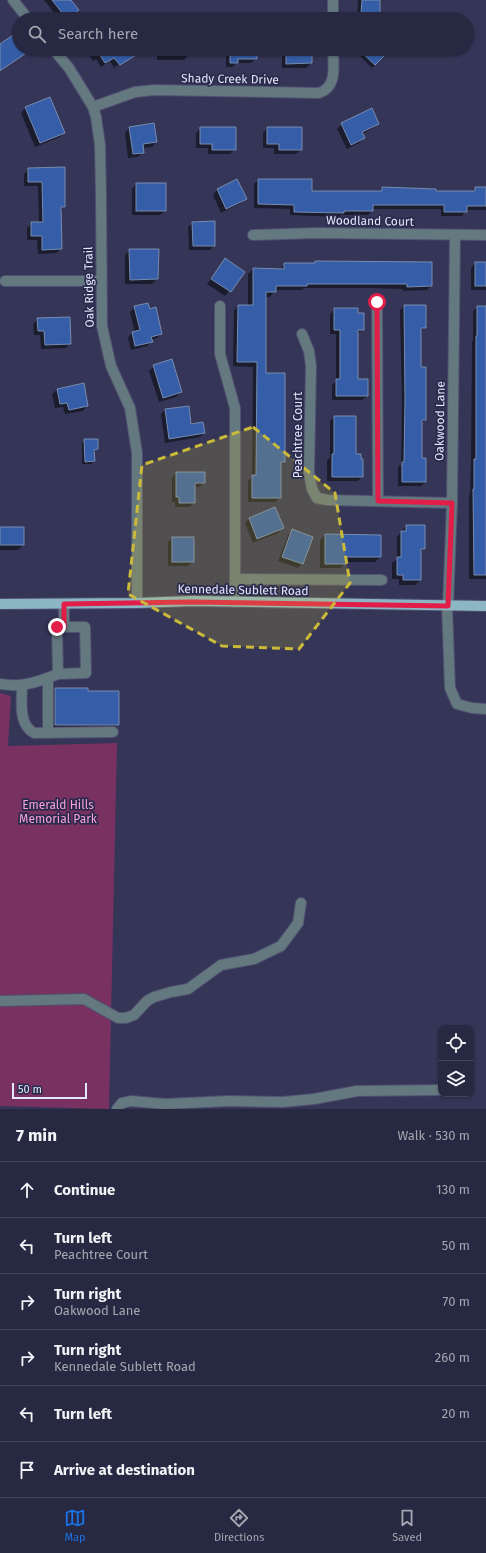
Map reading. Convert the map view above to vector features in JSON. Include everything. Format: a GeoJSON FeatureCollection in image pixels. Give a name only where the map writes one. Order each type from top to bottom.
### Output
{"type":"FeatureCollection","features":[{"type":"Feature","properties":{"kind":"main road","name":"Kennedale Sublett Road"},"geometry":{"type":"LineString","coordinates":[[0,604],[235,602],[486,606]]}},
{"type":"Feature","properties":{"kind":"street"},"geometry":{"type":"LineString","coordinates":[[13,0],[22,12]]}},
{"type":"Feature","properties":{"kind":"street"},"geometry":{"type":"LineString","coordinates":[[333,0],[333,12]]}},
{"type":"Feature","properties":{"kind":"street","name":"Oak Ridge Trail"},"geometry":{"type":"LineString","coordinates":[[59,56],[69,68],[92,107],[96,117],[100,145],[102,326],[111,366],[130,408],[137,453],[137,603]]}},
{"type":"Feature","properties":{"kind":"street","name":"Shady Creek Drive"},"geometry":{"type":"LineString","coordinates":[[92,107],[135,92],[154,90],[319,93],[326,91],[332,82],[333,56]]}},
{"type":"Feature","properties":{"kind":"street","name":"Woodland Court"},"geometry":{"type":"LineString","coordinates":[[253,235],[317,233],[486,235]]}},
{"type":"Feature","properties":{"kind":"street","name":"Oakwood Lane"},"geometry":{"type":"LineString","coordinates":[[455,235],[452,503],[447,606],[450,688],[456,704],[472,708],[486,709]]}},
{"type":"Feature","properties":{"kind":"street"},"geometry":{"type":"LineString","coordinates":[[5,281],[101,281]]}},
{"type":"Feature","properties":{"kind":"street"},"geometry":{"type":"LineString","coordinates":[[377,302],[378,501]]}},
{"type":"Feature","properties":{"kind":"street"},"geometry":{"type":"LineString","coordinates":[[220,306],[220,354],[235,408],[235,602]]}},
{"type":"Feature","properties":{"kind":"street","name":"Peachtree Court"},"geometry":{"type":"LineString","coordinates":[[302,334],[309,351],[311,366],[309,472],[312,489],[317,498],[327,500],[452,503]]}},
{"type":"Feature","properties":{"kind":"street"},"geometry":{"type":"LineString","coordinates":[[235,579],[382,580]]}},
{"type":"Feature","properties":{"kind":"street"},"geometry":{"type":"LineString","coordinates":[[64,604],[64,627]]}},
{"type":"Feature","properties":{"kind":"street"},"geometry":{"type":"LineString","coordinates":[[0,684],[22,686],[53,676],[86,673],[85,627],[57,627],[53,676],[48,733]]}},
{"type":"Feature","properties":{"kind":"street"},"geometry":{"type":"LineString","coordinates":[[22,686],[22,716],[24,724],[28,730],[34,733],[114,732]]}},
{"type":"Feature","properties":{"kind":"street"},"geometry":{"type":"LineString","coordinates":[[0,1001],[84,999],[118,1018],[126,1018],[134,1015],[147,1001],[154,997],[188,989],[221,965],[254,959],[281,946],[298,923],[301,903]]}},
{"type":"Feature","properties":{"kind":"street"},"geometry":{"type":"LineString","coordinates":[[117,1109],[122,1103],[131,1101],[165,1104],[300,1101],[357,1091],[438,1090]]}},
{"type":"Feature","properties":{"kind":"highlighted area"},"geometry":{"type":"Polygon","coordinates":[[[253,427],[335,493],[350,583],[299,649],[222,646],[128,594],[142,465],[253,427]]]}},
{"type":"Feature","properties":{"kind":"green space","name":"Emerald Hills Memorial Park"},"geometry":{"type":"Polygon","coordinates":[[[0,693],[11,696],[8,746],[117,743],[109,1109],[0,1106],[0,693]]]}},
{"type":"Feature","properties":{"kind":"building"},"geometry":{"type":"Polygon","coordinates":[[[52,0],[71,0],[79,10],[76,12],[61,12],[52,0]]]}},
{"type":"Feature","properties":{"kind":"building"},"geometry":{"type":"Polygon","coordinates":[[[362,0],[380,0],[380,12],[361,12],[362,0]]]}},
{"type":"Feature","properties":{"kind":"building"},"geometry":{"type":"Polygon","coordinates":[[[12,36],[12,56],[22,56],[0,71],[0,44],[12,36]]]}},
{"type":"Feature","properties":{"kind":"building"},"geometry":{"type":"Polygon","coordinates":[[[100,56],[135,56],[120,65],[114,58],[105,63],[100,56]]]}},
{"type":"Feature","properties":{"kind":"building"},"geometry":{"type":"Polygon","coordinates":[[[230,56],[257,56],[257,59],[238,59],[238,63],[230,63],[230,56]]]}},
{"type":"Feature","properties":{"kind":"building"},"geometry":{"type":"Polygon","coordinates":[[[286,56],[312,56],[312,63],[286,64],[286,56]]]}},
{"type":"Feature","properties":{"kind":"building"},"geometry":{"type":"Polygon","coordinates":[[[365,56],[384,56],[375,65],[365,56]]]}},
{"type":"Feature","properties":{"kind":"building"},"geometry":{"type":"Polygon","coordinates":[[[50,97],[65,133],[40,143],[25,107],[50,97]]]}},
{"type":"Feature","properties":{"kind":"building"},"geometry":{"type":"Polygon","coordinates":[[[372,108],[379,124],[362,132],[365,138],[351,145],[341,123],[372,108]]]}},
{"type":"Feature","properties":{"kind":"building"},"geometry":{"type":"Polygon","coordinates":[[[154,123],[157,142],[143,144],[144,153],[133,154],[129,127],[154,123]]]}},
{"type":"Feature","properties":{"kind":"building"},"geometry":{"type":"Polygon","coordinates":[[[200,127],[236,127],[236,150],[212,150],[212,144],[200,144],[200,127]]]}},
{"type":"Feature","properties":{"kind":"building"},"geometry":{"type":"Polygon","coordinates":[[[267,127],[302,127],[302,150],[279,150],[279,144],[267,144],[267,127]]]}},
{"type":"Feature","properties":{"kind":"building"},"geometry":{"type":"Polygon","coordinates":[[[65,167],[65,207],[61,207],[62,249],[42,250],[42,236],[31,236],[31,222],[43,222],[42,182],[28,182],[28,168],[65,167]]]}},
{"type":"Feature","properties":{"kind":"building"},"geometry":{"type":"Polygon","coordinates":[[[237,179],[247,199],[226,209],[217,189],[237,179]]]}},
{"type":"Feature","properties":{"kind":"building"},"geometry":{"type":"Polygon","coordinates":[[[258,179],[312,179],[312,191],[382,191],[382,187],[436,189],[436,191],[475,191],[475,187],[486,187],[486,206],[467,206],[467,212],[444,212],[444,205],[373,205],[373,211],[344,211],[344,213],[294,212],[294,205],[258,204],[258,179]]]}},
{"type":"Feature","properties":{"kind":"building"},"geometry":{"type":"Polygon","coordinates":[[[136,183],[166,183],[166,211],[136,211],[136,183]]]}},
{"type":"Feature","properties":{"kind":"building"},"geometry":{"type":"Polygon","coordinates":[[[215,221],[215,246],[193,246],[192,222],[215,221]]]}},
{"type":"Feature","properties":{"kind":"building"},"geometry":{"type":"Polygon","coordinates":[[[129,249],[159,249],[158,279],[130,280],[129,249]]]}},
{"type":"Feature","properties":{"kind":"building"},"geometry":{"type":"Polygon","coordinates":[[[225,258],[245,272],[231,292],[211,279],[225,258]]]}},
{"type":"Feature","properties":{"kind":"building"},"geometry":{"type":"Polygon","coordinates":[[[315,261],[432,262],[432,286],[407,287],[407,284],[307,284],[307,286],[276,286],[276,292],[266,292],[266,373],[285,373],[285,462],[281,462],[281,498],[252,498],[252,475],[256,475],[257,362],[237,362],[238,305],[253,305],[253,268],[284,269],[284,263],[315,263],[315,261]]]}},
{"type":"Feature","properties":{"kind":"building"},"geometry":{"type":"Polygon","coordinates":[[[475,262],[486,262],[486,286],[475,286],[475,262]]]}},
{"type":"Feature","properties":{"kind":"building"},"geometry":{"type":"Polygon","coordinates":[[[148,303],[150,309],[156,307],[162,334],[151,337],[153,342],[135,346],[132,332],[140,330],[134,306],[148,303]]]}},
{"type":"Feature","properties":{"kind":"building"},"geometry":{"type":"Polygon","coordinates":[[[404,305],[426,305],[426,328],[421,328],[421,367],[426,367],[426,420],[422,420],[422,458],[426,458],[426,482],[402,482],[402,462],[404,462],[405,398],[404,305]]]}},
{"type":"Feature","properties":{"kind":"building"},"geometry":{"type":"Polygon","coordinates":[[[477,306],[486,306],[486,575],[474,575],[473,489],[474,459],[476,459],[477,306]]]}},
{"type":"Feature","properties":{"kind":"building"},"geometry":{"type":"Polygon","coordinates":[[[334,308],[358,308],[358,313],[364,313],[364,330],[358,330],[358,379],[368,379],[368,396],[336,396],[336,379],[340,379],[340,330],[334,330],[334,308]]]}},
{"type":"Feature","properties":{"kind":"building"},"geometry":{"type":"Polygon","coordinates":[[[70,317],[71,344],[45,345],[44,331],[38,331],[37,318],[70,317]]]}},
{"type":"Feature","properties":{"kind":"building"},"geometry":{"type":"Polygon","coordinates":[[[172,359],[182,392],[163,398],[153,365],[172,359]]]}},
{"type":"Feature","properties":{"kind":"building"},"geometry":{"type":"Polygon","coordinates":[[[84,383],[88,406],[69,410],[67,403],[60,404],[57,389],[84,383]]]}},
{"type":"Feature","properties":{"kind":"building"},"geometry":{"type":"Polygon","coordinates":[[[189,406],[191,424],[203,422],[205,433],[169,439],[165,409],[189,406]]]}},
{"type":"Feature","properties":{"kind":"building"},"geometry":{"type":"Polygon","coordinates":[[[334,416],[356,416],[356,454],[361,454],[361,459],[363,459],[363,477],[332,477],[332,454],[334,454],[334,416]]]}},
{"type":"Feature","properties":{"kind":"building"},"geometry":{"type":"Polygon","coordinates":[[[84,439],[98,439],[98,449],[94,450],[95,461],[85,462],[84,439]]]}},
{"type":"Feature","properties":{"kind":"building"},"geometry":{"type":"Polygon","coordinates":[[[176,472],[205,472],[205,483],[195,483],[195,503],[179,503],[179,497],[176,497],[176,472]]]}},
{"type":"Feature","properties":{"kind":"building"},"geometry":{"type":"Polygon","coordinates":[[[275,507],[284,528],[257,539],[249,518],[275,507]]]}},
{"type":"Feature","properties":{"kind":"building"},"geometry":{"type":"Polygon","coordinates":[[[406,525],[425,525],[425,549],[421,549],[421,580],[403,580],[403,575],[397,575],[397,557],[401,557],[401,531],[406,531],[406,525]]]}},
{"type":"Feature","properties":{"kind":"building"},"geometry":{"type":"Polygon","coordinates":[[[0,527],[24,527],[24,545],[0,545],[0,527]]]}},
{"type":"Feature","properties":{"kind":"building"},"geometry":{"type":"Polygon","coordinates":[[[292,529],[313,537],[303,564],[282,557],[292,529]]]}},
{"type":"Feature","properties":{"kind":"building"},"geometry":{"type":"Polygon","coordinates":[[[325,534],[381,535],[381,557],[346,557],[346,564],[325,564],[325,534]]]}},
{"type":"Feature","properties":{"kind":"building"},"geometry":{"type":"Polygon","coordinates":[[[172,537],[194,537],[194,562],[172,562],[172,537]]]}},
{"type":"Feature","properties":{"kind":"building"},"geometry":{"type":"Polygon","coordinates":[[[55,688],[88,688],[88,691],[119,691],[119,725],[55,725],[55,688]]]}},
{"type":"Feature","properties":{"kind":"route"},"geometry":{"type":"LineString","coordinates":[[57,627],[64,627],[64,604],[192,602],[448,606],[452,503],[378,501],[377,302]]}}]}
